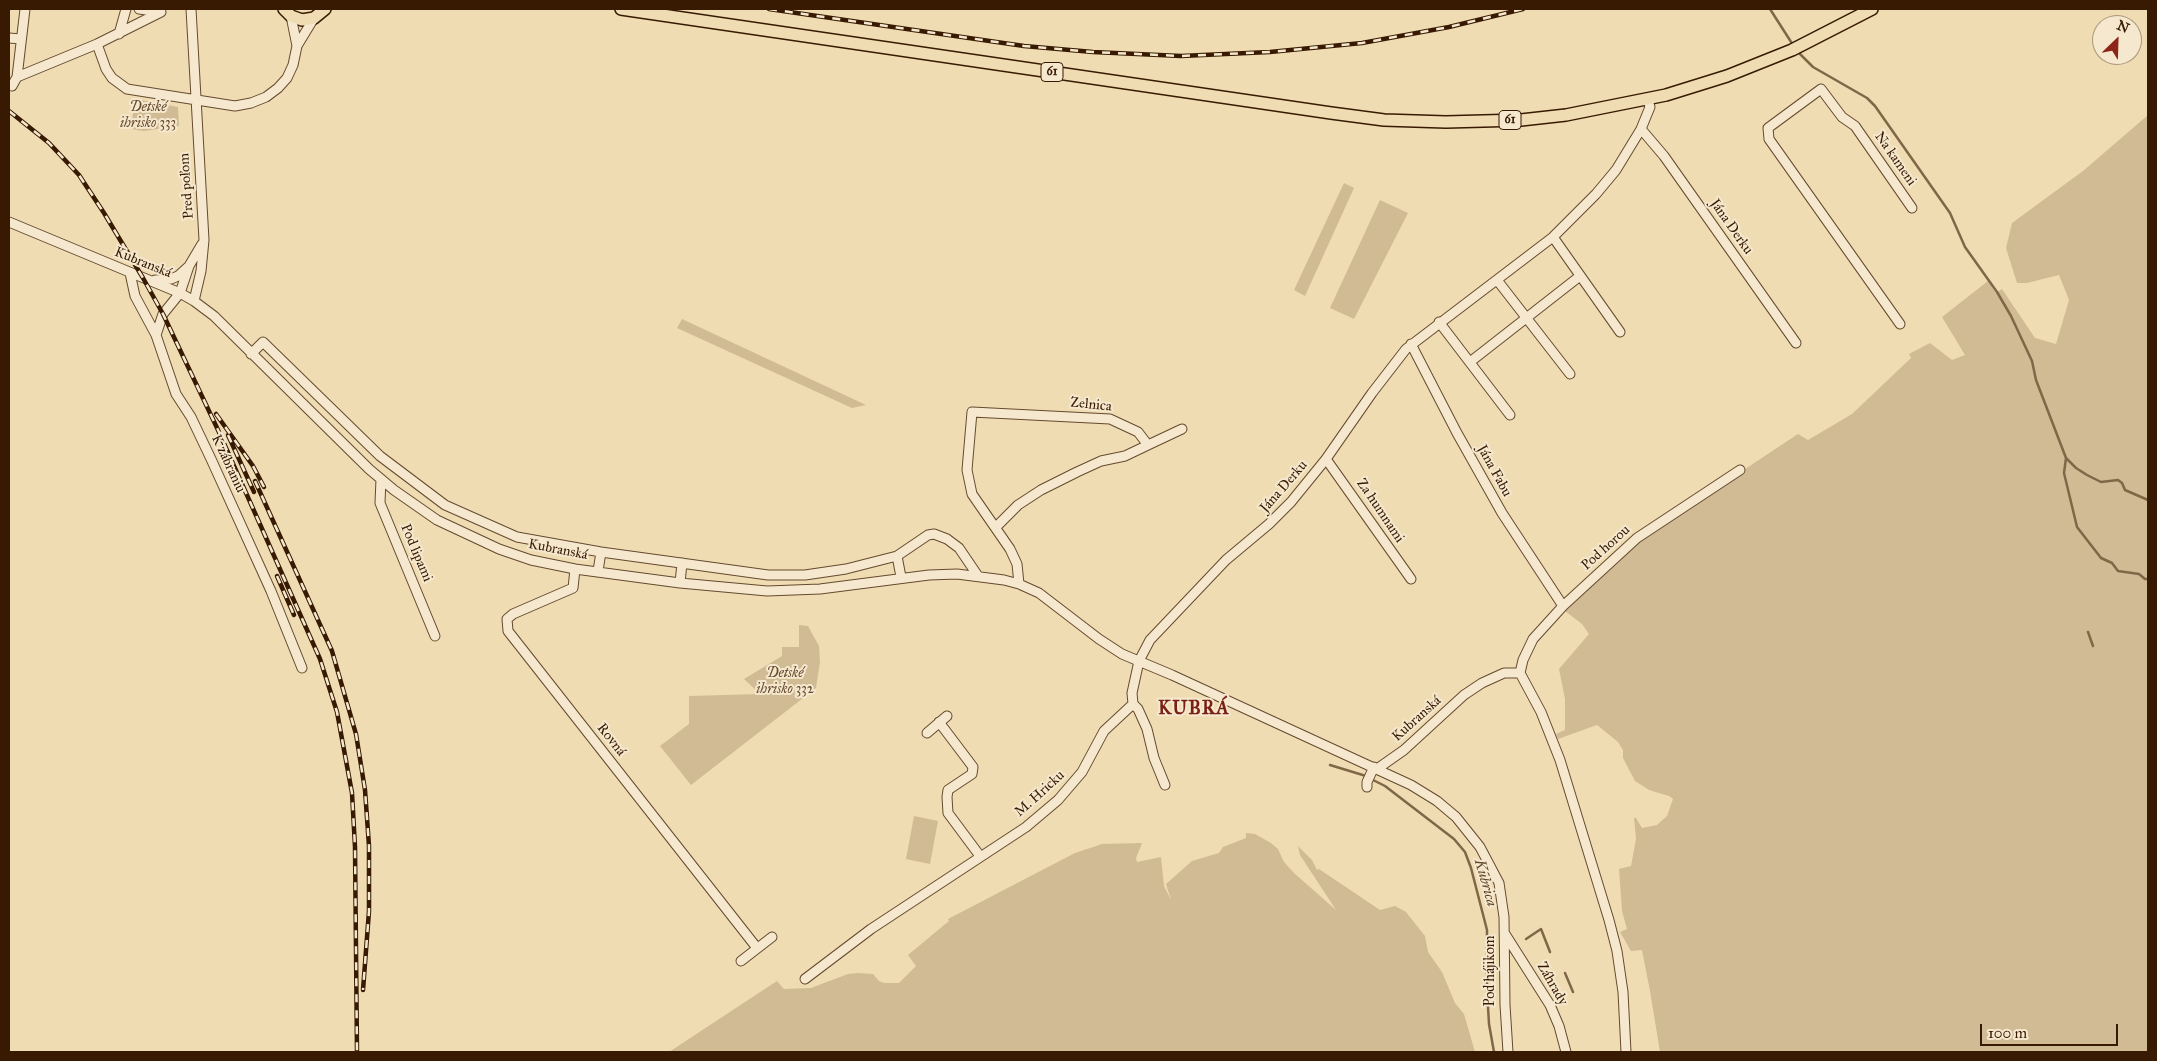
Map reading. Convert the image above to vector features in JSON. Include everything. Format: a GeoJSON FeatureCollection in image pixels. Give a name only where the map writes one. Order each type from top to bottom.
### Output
{"type":"FeatureCollection","features":[{"type":"Feature","properties":{"kind":"main road"},"geometry":{"type":"LineString","coordinates":[[287,12],[302,20],[314,18],[325,9]]}},
{"type":"Feature","properties":{"kind":"main road","name":"61"},"geometry":{"type":"LineString","coordinates":[[621,9],[1384,120],[1446,122],[1521,120],[1566,115],[1648,100],[1727,76],[1797,48],[1872,9]]}},
{"type":"Feature","properties":{"kind":"street"},"geometry":{"type":"LineString","coordinates":[[12,86],[17,77],[25,9]]}},
{"type":"Feature","properties":{"kind":"street"},"geometry":{"type":"LineString","coordinates":[[119,34],[126,9]]}},
{"type":"Feature","properties":{"kind":"street"},"geometry":{"type":"LineString","coordinates":[[17,77],[97,44],[161,12],[139,9]]}},
{"type":"Feature","properties":{"kind":"street","name":"Pred poľom"},"geometry":{"type":"LineString","coordinates":[[191,9],[204,240],[201,270],[194,301]]}},
{"type":"Feature","properties":{"kind":"street"},"geometry":{"type":"LineString","coordinates":[[287,12],[297,46]]}},
{"type":"Feature","properties":{"kind":"street"},"geometry":{"type":"LineString","coordinates":[[97,44],[106,69],[120,86],[139,92],[236,106],[266,97],[278,88],[293,65],[297,46],[314,18]]}},
{"type":"Feature","properties":{"kind":"street"},"geometry":{"type":"LineString","coordinates":[[9,38],[21,39]]}},
{"type":"Feature","properties":{"kind":"street","name":"Na kameni"},"geometry":{"type":"LineString","coordinates":[[1900,324],[1803,181],[1769,139],[1767,132],[1771,124],[1821,89],[1842,117],[1855,126],[1912,208]]}},
{"type":"Feature","properties":{"kind":"street","name":"Jána Derku"},"geometry":{"type":"LineString","coordinates":[[1139,661],[1150,640],[1168,621],[1226,560],[1269,524],[1290,502],[1326,459],[1390,369],[1411,344],[1552,237],[1586,205],[1616,170],[1641,129],[1650,107],[1648,100]]}},
{"type":"Feature","properties":{"kind":"street","name":"Jána Derku"},"geometry":{"type":"LineString","coordinates":[[1641,129],[1669,164],[1796,343]]}},
{"type":"Feature","properties":{"kind":"street","name":"Kubranská"},"geometry":{"type":"LineString","coordinates":[[9,222],[180,293],[194,301],[214,316],[380,479],[437,520],[512,554],[575,569],[680,583],[767,591],[804,590],[901,577],[951,574],[978,576],[1019,584],[1039,594],[1110,647],[1374,769],[1404,750],[1464,695],[1482,682],[1504,674],[1520,673]]}},
{"type":"Feature","properties":{"kind":"street"},"geometry":{"type":"LineString","coordinates":[[1552,237],[1620,332]]}},
{"type":"Feature","properties":{"kind":"street"},"geometry":{"type":"LineString","coordinates":[[156,335],[163,314],[180,293],[190,266],[204,240]]}},
{"type":"Feature","properties":{"kind":"street"},"geometry":{"type":"LineString","coordinates":[[149,280],[171,279],[190,266]]}},
{"type":"Feature","properties":{"kind":"street","name":"K zábraniu"},"geometry":{"type":"LineString","coordinates":[[130,273],[135,296],[156,335],[176,394],[191,417],[211,459],[271,591],[302,668]]}},
{"type":"Feature","properties":{"kind":"street"},"geometry":{"type":"LineString","coordinates":[[1470,362],[1580,276]]}},
{"type":"Feature","properties":{"kind":"street"},"geometry":{"type":"LineString","coordinates":[[1497,280],[1570,374]]}},
{"type":"Feature","properties":{"kind":"street"},"geometry":{"type":"LineString","coordinates":[[1439,322],[1510,415]]}},
{"type":"Feature","properties":{"kind":"street","name":"Kubranská"},"geometry":{"type":"LineString","coordinates":[[251,354],[263,342],[380,456],[446,505],[517,537],[601,552],[768,575],[805,575],[846,569],[897,556],[928,535],[939,535],[959,548],[978,576]]}},
{"type":"Feature","properties":{"kind":"street","name":"Jána Fabu"},"geometry":{"type":"LineString","coordinates":[[1411,344],[1457,434],[1502,513],[1563,606]]}},
{"type":"Feature","properties":{"kind":"street"},"geometry":{"type":"LineString","coordinates":[[307,408],[319,397]]}},
{"type":"Feature","properties":{"kind":"street","name":"Zelnica"},"geometry":{"type":"LineString","coordinates":[[1019,584],[1016,564],[996,527],[972,494],[967,470],[972,412],[1110,418],[1138,432],[1148,445]]}},
{"type":"Feature","properties":{"kind":"street"},"geometry":{"type":"LineString","coordinates":[[996,527],[1018,505],[1041,490],[1102,461],[1125,456],[1182,429]]}},
{"type":"Feature","properties":{"kind":"street"},"geometry":{"type":"LineString","coordinates":[[369,469],[380,456]]}},
{"type":"Feature","properties":{"kind":"street","name":"Za humnami"},"geometry":{"type":"LineString","coordinates":[[1326,459],[1411,580]]}},
{"type":"Feature","properties":{"kind":"street","name":"Pod horou"},"geometry":{"type":"LineString","coordinates":[[1520,673],[1523,660],[1533,639],[1563,606],[1637,538],[1740,470]]}},
{"type":"Feature","properties":{"kind":"street","name":"Pod lipami"},"geometry":{"type":"LineString","coordinates":[[380,479],[380,503],[436,636]]}},
{"type":"Feature","properties":{"kind":"street"},"geometry":{"type":"LineString","coordinates":[[437,520],[446,505]]}},
{"type":"Feature","properties":{"kind":"street","name":"Kubranská"},"geometry":{"type":"LineString","coordinates":[[512,554],[517,537]]}},
{"type":"Feature","properties":{"kind":"street","name":"Kubranská"},"geometry":{"type":"LineString","coordinates":[[598,571],[601,552]]}},
{"type":"Feature","properties":{"kind":"street"},"geometry":{"type":"LineString","coordinates":[[897,556],[901,577]]}},
{"type":"Feature","properties":{"kind":"street"},"geometry":{"type":"LineString","coordinates":[[680,583],[682,563]]}},
{"type":"Feature","properties":{"kind":"street","name":"Rovná"},"geometry":{"type":"LineString","coordinates":[[575,569],[573,588],[513,614],[507,619],[508,631],[757,948]]}},
{"type":"Feature","properties":{"kind":"street"},"geometry":{"type":"LineString","coordinates":[[846,569],[848,585]]}},
{"type":"Feature","properties":{"kind":"street"},"geometry":{"type":"LineString","coordinates":[[767,591],[768,575]]}},
{"type":"Feature","properties":{"kind":"street"},"geometry":{"type":"LineString","coordinates":[[1139,661],[1132,693],[1133,704],[1138,709],[1147,729],[1154,758],[1165,785]]}},
{"type":"Feature","properties":{"kind":"street"},"geometry":{"type":"LineString","coordinates":[[1520,673],[1541,712],[1560,760],[1618,951],[1623,992],[1626,1052]]}},
{"type":"Feature","properties":{"kind":"street","name":"M. Hricku"},"geometry":{"type":"LineString","coordinates":[[805,979],[871,929],[1026,826],[1058,800],[1082,772],[1104,731],[1133,704]]}},
{"type":"Feature","properties":{"kind":"street"},"geometry":{"type":"LineString","coordinates":[[927,732],[943,719],[973,767],[972,774],[948,790],[948,813],[980,856]]}},
{"type":"Feature","properties":{"kind":"street"},"geometry":{"type":"LineString","coordinates":[[1367,785],[1374,769]]}},
{"type":"Feature","properties":{"kind":"street","name":"Pod hájikom"},"geometry":{"type":"LineString","coordinates":[[1374,769],[1411,785],[1437,802],[1469,832],[1480,847],[1499,883],[1503,897],[1505,934],[1505,1005],[1508,1052]]}},
{"type":"Feature","properties":{"kind":"street","name":"Záhrady"},"geometry":{"type":"LineString","coordinates":[[1505,934],[1550,1005],[1559,1026],[1566,1052]]}},
{"type":"Feature","properties":{"kind":"street"},"geometry":{"type":"LineString","coordinates":[[741,961],[772,937]]}},
{"type":"Feature","properties":{"kind":"green space","name":"Detské ihrisko 333"},"geometry":{"type":"Polygon","coordinates":[[[135,99],[178,107],[179,126],[144,131],[131,129],[135,99]]]}},
{"type":"Feature","properties":{"kind":"green space"},"geometry":{"type":"Polygon","coordinates":[[[2148,115],[2148,1052],[1660,1052],[1642,950],[1631,951],[1620,932],[1627,929],[1622,911],[1619,869],[1631,866],[1636,839],[1634,818],[1636,818],[1642,828],[1657,825],[1667,816],[1673,799],[1649,790],[1635,781],[1623,758],[1623,750],[1618,742],[1597,725],[1558,739],[1556,734],[1565,730],[1565,699],[1559,669],[1589,634],[1582,624],[1565,611],[1631,546],[1647,534],[1798,434],[1808,440],[1852,414],[1911,358],[1909,354],[1930,343],[1952,360],[1965,355],[1942,317],[1988,281],[1996,293],[2002,289],[2035,338],[2056,344],[2069,300],[2059,275],[2027,283],[2017,283],[2006,248],[2012,223],[2083,171],[2148,115]]]}},
{"type":"Feature","properties":{"kind":"green space"},"geometry":{"type":"Polygon","coordinates":[[[1344,183],[1354,188],[1305,296],[1294,290],[1344,183]]]}},
{"type":"Feature","properties":{"kind":"green space"},"geometry":{"type":"Polygon","coordinates":[[[1380,200],[1408,213],[1354,319],[1330,308],[1380,200]]]}},
{"type":"Feature","properties":{"kind":"green space"},"geometry":{"type":"Polygon","coordinates":[[[682,319],[866,405],[852,408],[677,328],[682,319]]]}},
{"type":"Feature","properties":{"kind":"green space","name":"Detské ihrisko 332"},"geometry":{"type":"Polygon","coordinates":[[[799,625],[808,626],[819,646],[820,662],[816,688],[691,785],[660,746],[689,724],[689,696],[760,694],[744,679],[782,656],[782,647],[799,647],[799,625]]]}},
{"type":"Feature","properties":{"kind":"green space"},"geometry":{"type":"Polygon","coordinates":[[[914,816],[938,821],[930,864],[906,859],[914,816]]]}},
{"type":"Feature","properties":{"kind":"green space"},"geometry":{"type":"Polygon","coordinates":[[[1246,833],[1255,834],[1271,843],[1278,849],[1284,862],[1294,873],[1336,910],[1300,855],[1298,846],[1312,860],[1317,870],[1319,869],[1380,910],[1395,906],[1406,912],[1425,936],[1428,952],[1442,972],[1455,1003],[1464,1014],[1475,1052],[669,1052],[777,981],[784,989],[811,988],[848,974],[858,973],[873,974],[879,981],[884,983],[899,983],[916,966],[908,955],[949,921],[948,919],[1075,853],[1102,844],[1142,843],[1136,858],[1137,862],[1161,857],[1164,886],[1171,900],[1166,884],[1192,861],[1219,853],[1223,847],[1246,838],[1246,833]]]}},
{"type":"Feature","properties":{"kind":"waterway"},"geometry":{"type":"LineString","coordinates":[[1770,9],[1793,45]]}},
{"type":"Feature","properties":{"kind":"waterway"},"geometry":{"type":"LineString","coordinates":[[1798,52],[1813,67],[1867,98],[1875,106],[1950,213],[1965,247],[1997,292],[2011,316],[2032,361],[2036,380],[2066,458],[2087,475],[2101,482],[2118,480],[2122,483],[2125,490],[2148,500]]}},
{"type":"Feature","properties":{"kind":"waterway"},"geometry":{"type":"LineString","coordinates":[[2066,458],[2064,473],[2077,527],[2101,558],[2112,563],[2118,571],[2139,574],[2148,579]]}},
{"type":"Feature","properties":{"kind":"waterway"},"geometry":{"type":"LineString","coordinates":[[2088,632],[2093,646]]}},
{"type":"Feature","properties":{"kind":"waterway","name":"Kubrica"},"geometry":{"type":"LineString","coordinates":[[1330,765],[1366,776]]}},
{"type":"Feature","properties":{"kind":"waterway","name":"Kubrica"},"geometry":{"type":"LineString","coordinates":[[1371,779],[1385,786],[1454,839],[1465,852],[1487,930],[1487,990],[1489,1024],[1494,1052]]}},
{"type":"Feature","properties":{"kind":"waterway"},"geometry":{"type":"LineString","coordinates":[[1526,939],[1541,929],[1550,952]]}},
{"type":"Feature","properties":{"kind":"waterway"},"geometry":{"type":"LineString","coordinates":[[1565,973],[1573,992]]}},
{"type":"Feature","properties":{"kind":"railway"},"geometry":{"type":"LineString","coordinates":[[769,9],[1024,46],[1093,52],[1181,56],[1270,52],[1362,43],[1449,27],[1523,9]]}},
{"type":"Feature","properties":{"kind":"railway"},"geometry":{"type":"LineString","coordinates":[[9,111],[49,143],[79,175],[143,278],[163,314],[218,430],[320,659],[337,712],[352,793],[355,847],[357,1052]]}},
{"type":"Feature","properties":{"kind":"railway"},"geometry":{"type":"LineString","coordinates":[[216,414],[253,466],[264,487]]}},
{"type":"Feature","properties":{"kind":"railway"},"geometry":{"type":"LineString","coordinates":[[228,435],[254,492]]}},
{"type":"Feature","properties":{"kind":"railway"},"geometry":{"type":"LineString","coordinates":[[255,481],[332,651],[356,734],[365,790],[369,846],[369,911],[363,990]]}},
{"type":"Feature","properties":{"kind":"railway"},"geometry":{"type":"LineString","coordinates":[[277,576],[294,615]]}},
{"type":"Feature","properties":{"kind":"district","name":"KUBRÁ"},"geometry":{"type":"Point","coordinates":[1194,709]}}]}
